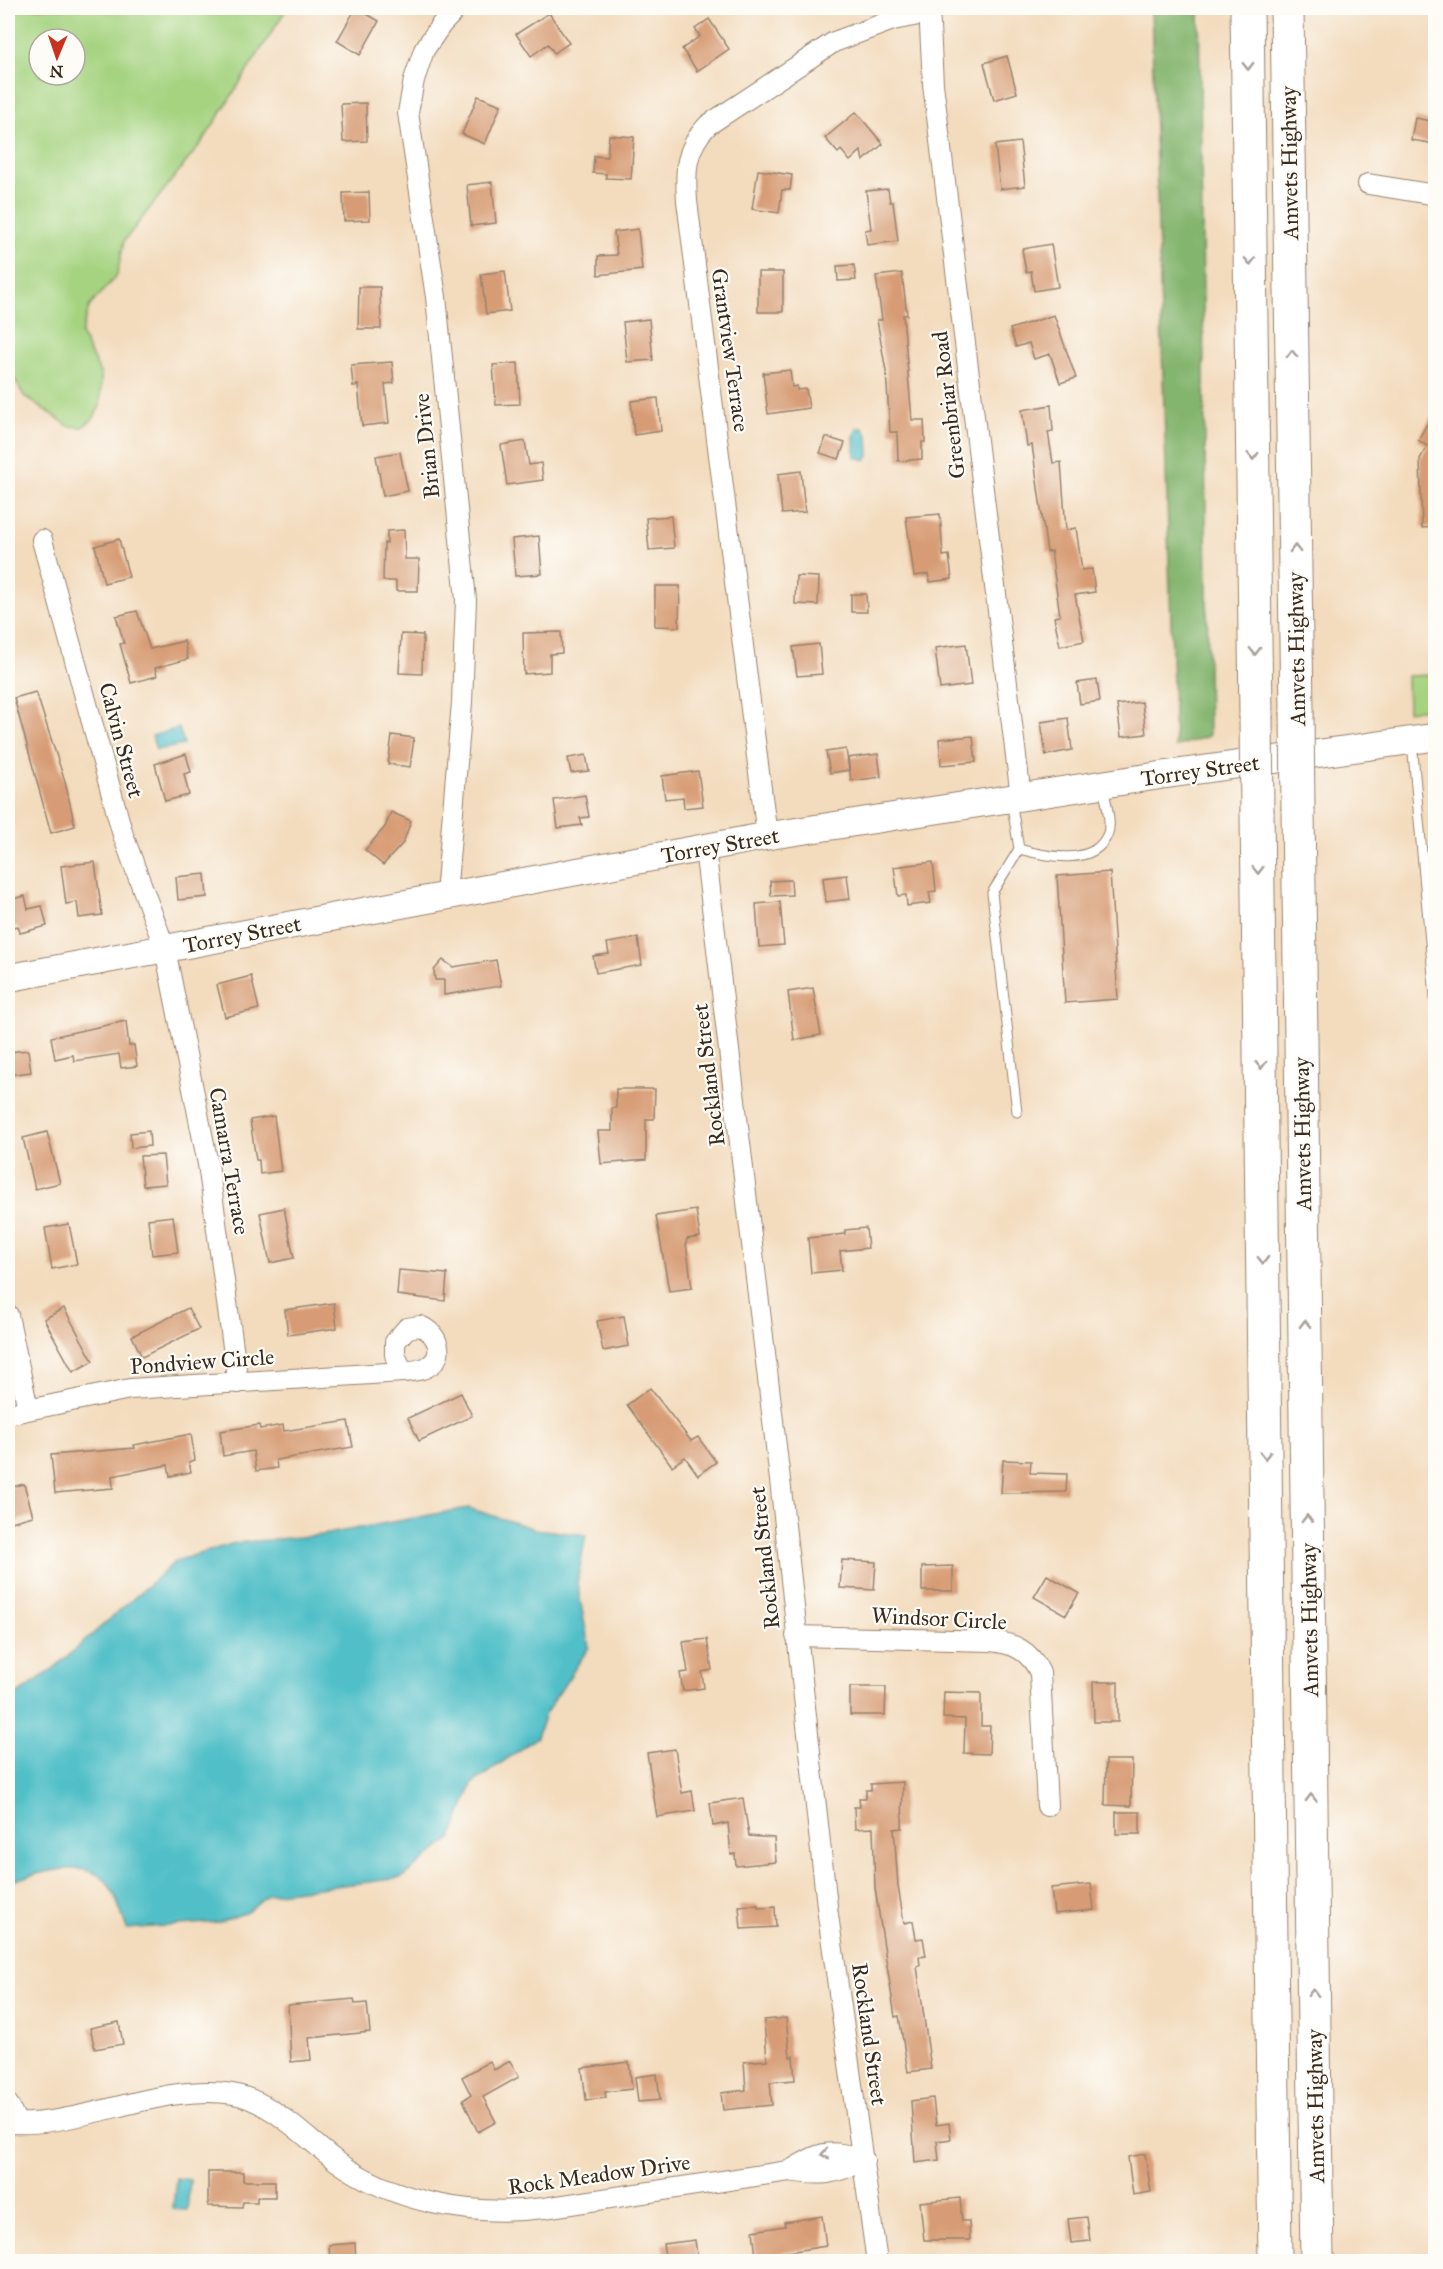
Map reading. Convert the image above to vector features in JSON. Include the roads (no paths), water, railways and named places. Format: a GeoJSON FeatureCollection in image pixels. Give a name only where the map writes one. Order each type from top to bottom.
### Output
{"type":"FeatureCollection","features":[{"type":"Feature","properties":{"kind":"highway","name":"Amvets Highway"},"geometry":{"type":"LineString","coordinates":[[1247,8],[1275,2262]]}},
{"type":"Feature","properties":{"kind":"highway","name":"Amvets Highway"},"geometry":{"type":"LineString","coordinates":[[1287,8],[1317,2262]]}},
{"type":"Feature","properties":{"kind":"main road","name":"Torrey Street"},"geometry":{"type":"LineString","coordinates":[[8,978],[767,836],[1423,738]]}},
{"type":"Feature","properties":{"kind":"street","name":"Brian Drive"},"geometry":{"type":"LineString","coordinates":[[446,896],[464,684],[466,600],[436,297],[408,113],[414,80],[424,50],[441,25],[457,8]]}},
{"type":"Feature","properties":{"kind":"street","name":"Greenbriar Road"},"geometry":{"type":"LineString","coordinates":[[929,10],[933,84],[1016,797]]}},
{"type":"Feature","properties":{"kind":"street","name":"Grantview Terrace"},"geometry":{"type":"LineString","coordinates":[[767,836],[687,201],[685,179],[688,158],[696,137],[708,125],[834,42],[893,20],[929,10]]}},
{"type":"Feature","properties":{"kind":"street"},"geometry":{"type":"LineString","coordinates":[[1368,184],[1436,195]]}},
{"type":"Feature","properties":{"kind":"street","name":"Calvin Street"},"geometry":{"type":"LineString","coordinates":[[42,540],[123,835],[165,949]]}},
{"type":"Feature","properties":{"kind":"street","name":"Rockland Street"},"geometry":{"type":"LineString","coordinates":[[705,848],[779,1468],[828,1915],[877,2262]]}},
{"type":"Feature","properties":{"kind":"street","name":"Camarra Terrace"},"geometry":{"type":"LineString","coordinates":[[165,949],[208,1164],[238,1383]]}},
{"type":"Feature","properties":{"kind":"street"},"geometry":{"type":"LineString","coordinates":[[8,1316],[28,1409]]}},
{"type":"Feature","properties":{"kind":"street","name":"Pondview Circle"},"geometry":{"type":"LineString","coordinates":[[8,1414],[130,1389],[403,1372]]}},
{"type":"Feature","properties":{"kind":"street","name":"Windsor Circle"},"geometry":{"type":"LineString","coordinates":[[796,1636],[997,1641],[1012,1644],[1024,1650],[1034,1660],[1040,1673],[1047,1806]]}},
{"type":"Feature","properties":{"kind":"street","name":"Rock Meadow Drive"},"geometry":{"type":"LineString","coordinates":[[8,2104],[12,2123],[52,2120],[193,2093],[233,2094],[257,2103],[355,2173],[384,2188],[420,2200],[504,2211],[544,2208],[789,2171],[815,2175],[839,2172],[864,2160]]}},
{"type":"Feature","properties":{"kind":"lane"},"geometry":{"type":"LineString","coordinates":[[1423,738],[1436,1008]]}},
{"type":"Feature","properties":{"kind":"lane"},"geometry":{"type":"LineString","coordinates":[[1019,849],[1051,858],[1082,855],[1102,844],[1109,831],[1103,784]]}},
{"type":"Feature","properties":{"kind":"lane"},"geometry":{"type":"LineString","coordinates":[[1016,797],[1019,849],[992,893],[1017,1112]]}},
{"type":"Feature","properties":{"kind":"water"},"geometry":{"type":"Polygon","coordinates":[[[857,428],[863,428],[868,435],[869,456],[866,460],[855,457],[854,436],[857,428]]]}},
{"type":"Feature","properties":{"kind":"water"},"geometry":{"type":"Polygon","coordinates":[[[179,728],[184,745],[156,750],[152,736],[179,728]]]}},
{"type":"Feature","properties":{"kind":"water"},"geometry":{"type":"Polygon","coordinates":[[[468,1508],[535,1529],[586,1535],[577,1583],[589,1647],[545,1714],[537,1737],[472,1784],[452,1838],[401,1878],[268,1894],[247,1912],[219,1922],[127,1929],[109,1885],[100,1876],[89,1871],[61,1869],[8,1882],[8,1701],[54,1668],[176,1561],[235,1543],[322,1535],[468,1508]]]}},
{"type":"Feature","properties":{"kind":"water"},"geometry":{"type":"Polygon","coordinates":[[[176,2178],[190,2180],[187,2210],[173,2209],[176,2178]]]}}]}
